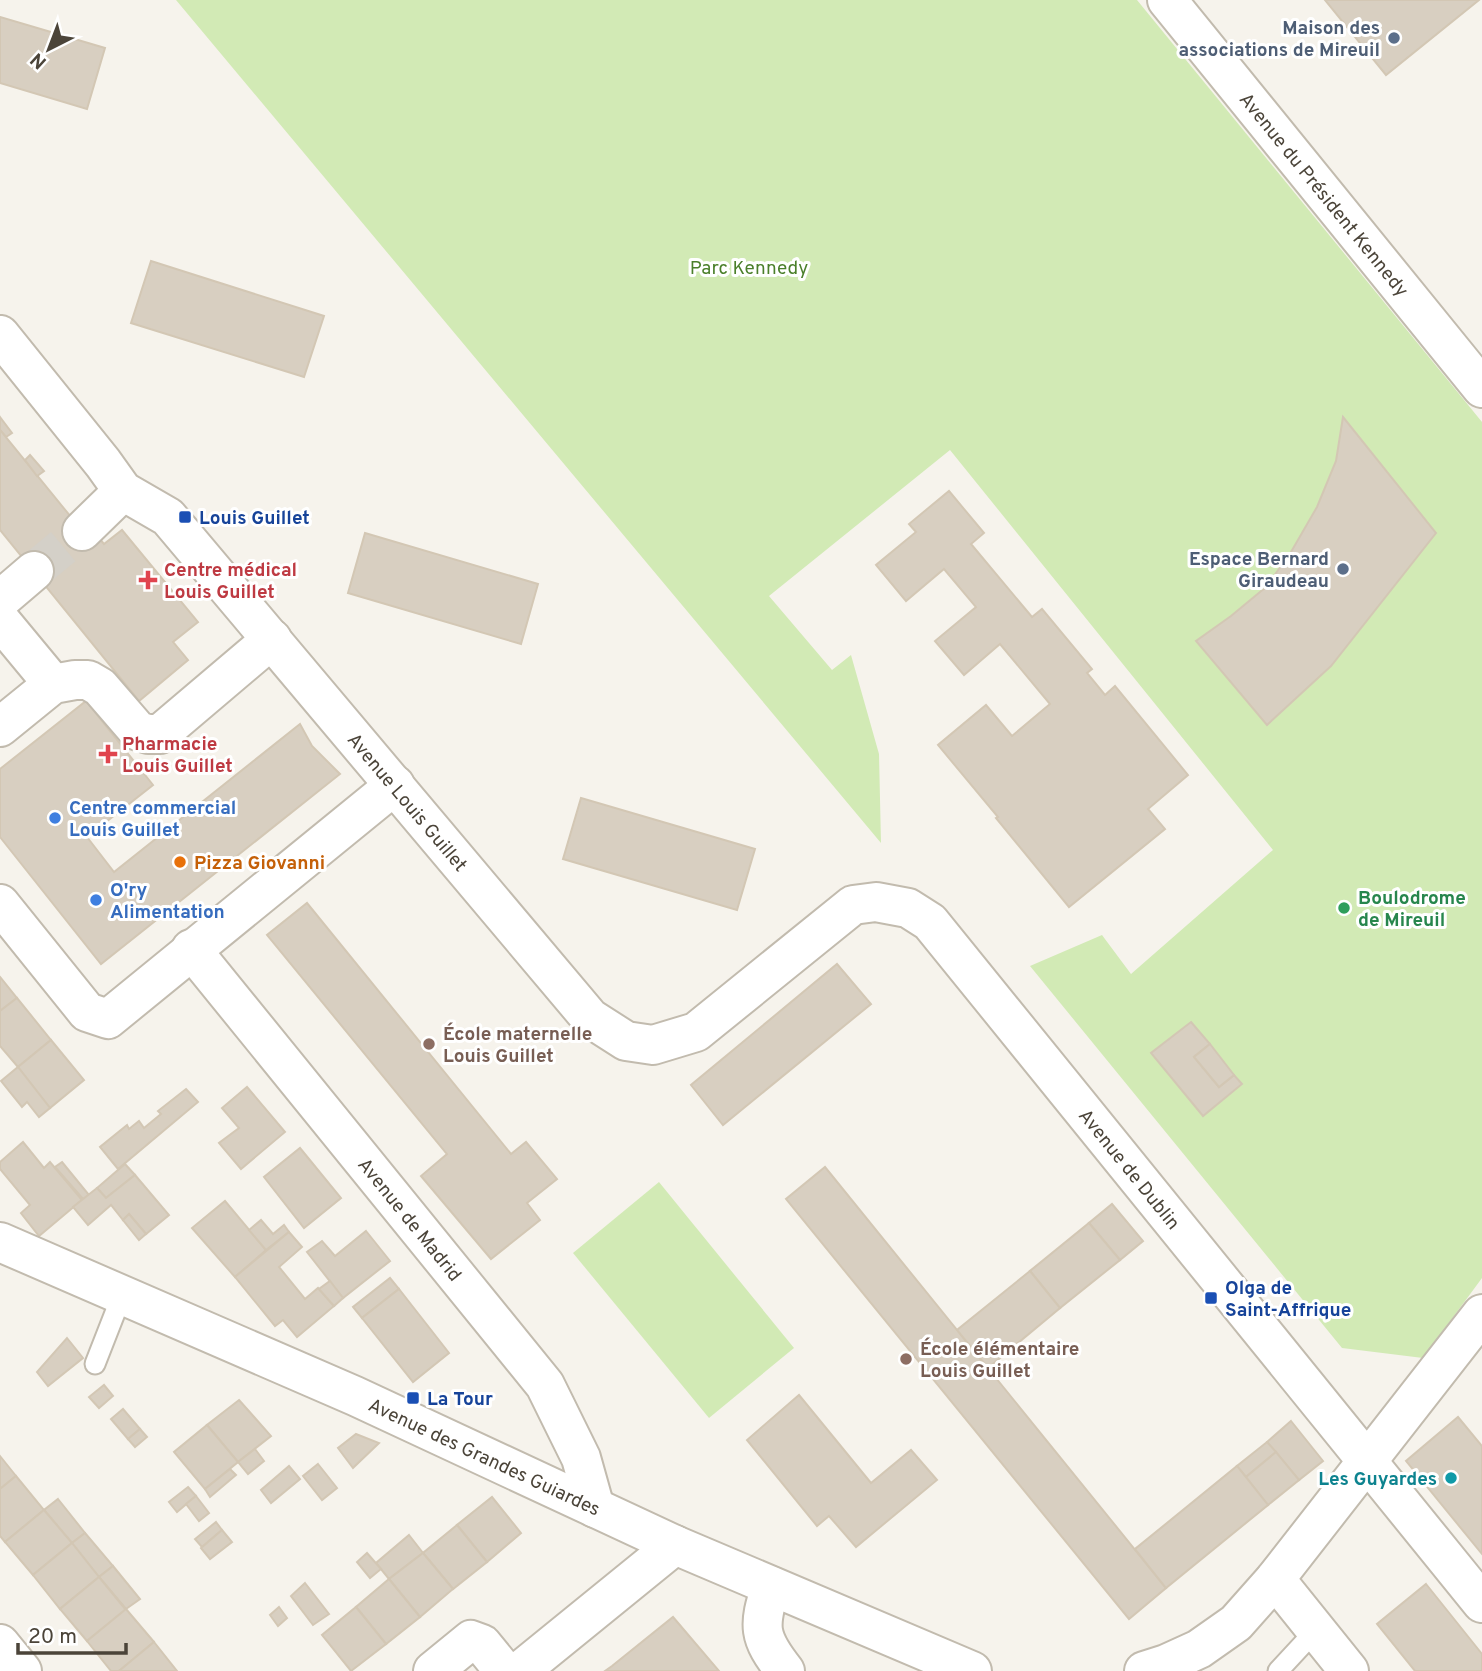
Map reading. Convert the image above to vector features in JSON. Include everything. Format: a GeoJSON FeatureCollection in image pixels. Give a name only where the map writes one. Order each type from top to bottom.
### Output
{"type":"FeatureCollection","features":[{"type":"Feature","properties":{"kind":"street","name":"Avenue du Président Kennedy"},"geometry":{"type":"LineString","coordinates":[[1167,0],[1482,387]]}},
{"type":"Feature","properties":{"kind":"street","name":"Avenue Louis Guillet"},"geometry":{"type":"LineString","coordinates":[[0,335],[123,491],[168,517],[590,1018],[626,1041],[653,1045],[696,1031],[853,905],[876,902]]}},
{"type":"Feature","properties":{"kind":"street"},"geometry":{"type":"LineString","coordinates":[[82,531],[123,491]]}},
{"type":"Feature","properties":{"kind":"street"},"geometry":{"type":"LineString","coordinates":[[0,600],[34,571]]}},
{"type":"Feature","properties":{"kind":"street"},"geometry":{"type":"LineString","coordinates":[[0,620],[52,684]]}},
{"type":"Feature","properties":{"kind":"street"},"geometry":{"type":"LineString","coordinates":[[0,727],[52,684],[88,680],[100,687],[138,731],[160,734],[272,639]]}},
{"type":"Feature","properties":{"kind":"street"},"geometry":{"type":"LineString","coordinates":[[0,904],[87,1012],[108,1019],[395,785]]}},
{"type":"Feature","properties":{"kind":"street","name":"Avenue de Dublin"},"geometry":{"type":"LineString","coordinates":[[876,902],[908,908],[930,922],[1482,1603]]}},
{"type":"Feature","properties":{"kind":"street","name":"Avenue de Madrid"},"geometry":{"type":"LineString","coordinates":[[191,949],[545,1385],[581,1458],[595,1508]]}},
{"type":"Feature","properties":{"kind":"street","name":"Avenue des Grandes Guiardes"},"geometry":{"type":"LineString","coordinates":[[0,1242],[355,1396],[675,1545],[972,1671]]}},
{"type":"Feature","properties":{"kind":"street"},"geometry":{"type":"LineString","coordinates":[[1144,1671],[1199,1649],[1236,1623],[1275,1579],[1482,1314]]}},
{"type":"Feature","properties":{"kind":"street"},"geometry":{"type":"LineString","coordinates":[[520,1671],[675,1545]]}},
{"type":"Feature","properties":{"kind":"street"},"geometry":{"type":"LineString","coordinates":[[1275,1579],[1349,1671]]}},
{"type":"Feature","properties":{"kind":"street"},"geometry":{"type":"LineString","coordinates":[[771,1586],[765,1602],[763,1638],[785,1671]]}},
{"type":"Feature","properties":{"kind":"street"},"geometry":{"type":"LineString","coordinates":[[433,1671],[471,1640],[482,1644],[504,1671]]}},
{"type":"Feature","properties":{"kind":"street"},"geometry":{"type":"LineString","coordinates":[[0,1644],[22,1671]]}},
{"type":"Feature","properties":{"kind":"lane"},"geometry":{"type":"LineString","coordinates":[[95,1364],[122,1295]]}},
{"type":"Feature","properties":{"kind":"lane"},"geometry":{"type":"LineString","coordinates":[[1278,1671],[1316,1630]]}},
{"type":"Feature","properties":{"kind":"green space","name":"Parc Kennedy"},"geometry":{"type":"Polygon","coordinates":[[[176,0],[1137,0],[1482,422],[1482,1278],[1423,1358],[1342,1348],[1030,966],[1102,935],[1131,974],[1273,850],[950,450],[769,596],[832,670],[851,655],[879,754],[881,843],[176,0]]]}},
{"type":"Feature","properties":{"kind":"green space"},"geometry":{"type":"Polygon","coordinates":[[[659,1182],[794,1348],[709,1418],[573,1253],[659,1182]]]}},
{"type":"Feature","properties":{"kind":"building","name":"Maison des associations de Mireuil"},"geometry":{"type":"Polygon","coordinates":[[[1325,0],[1479,0],[1386,75],[1325,0]]]}},
{"type":"Feature","properties":{"kind":"building"},"geometry":{"type":"Polygon","coordinates":[[[0,17],[105,48],[87,109],[0,83],[0,17]]]}},
{"type":"Feature","properties":{"kind":"building"},"geometry":{"type":"Polygon","coordinates":[[[151,261],[324,316],[304,377],[131,323],[151,261]]]}},
{"type":"Feature","properties":{"kind":"building"},"geometry":{"type":"Polygon","coordinates":[[[0,417],[12,433],[6,437],[0,430],[0,417]]]}},
{"type":"Feature","properties":{"kind":"building","name":"Espace Bernard Giraudeau"},"geometry":{"type":"Polygon","coordinates":[[[1343,417],[1436,533],[1331,666],[1267,725],[1196,641],[1266,587],[1291,552],[1317,507],[1336,461],[1343,417]]]}},
{"type":"Feature","properties":{"kind":"building"},"geometry":{"type":"Polygon","coordinates":[[[0,430],[93,544],[99,538],[104,544],[122,530],[198,622],[173,642],[188,660],[139,701],[0,530],[0,430]]]}},
{"type":"Feature","properties":{"kind":"building"},"geometry":{"type":"Polygon","coordinates":[[[30,455],[44,471],[37,476],[25,460],[30,455]]]}},
{"type":"Feature","properties":{"kind":"building"},"geometry":{"type":"Polygon","coordinates":[[[949,491],[984,533],[971,544],[1032,617],[1042,609],[1092,669],[1087,673],[1105,695],[1115,686],[1188,775],[1148,809],[1165,829],[1069,907],[938,745],[986,705],[1012,736],[1050,704],[1000,644],[964,675],[935,641],[976,607],[944,569],[906,601],[876,565],[916,532],[909,524],[949,491]]]}},
{"type":"Feature","properties":{"kind":"building"},"geometry":{"type":"Polygon","coordinates":[[[365,533],[538,584],[521,644],[348,593],[365,533]]]}},
{"type":"Feature","properties":{"kind":"building","name":"Centre commercial Louis Guillet"},"geometry":{"type":"Polygon","coordinates":[[[86,701],[153,785],[87,837],[114,872],[300,724],[312,746],[340,774],[101,964],[0,837],[0,769],[86,701]]]}},
{"type":"Feature","properties":{"kind":"building"},"geometry":{"type":"Polygon","coordinates":[[[581,798],[755,849],[737,910],[563,859],[581,798]]]}},
{"type":"Feature","properties":{"kind":"building"},"geometry":{"type":"Polygon","coordinates":[[[307,903],[511,1154],[526,1142],[557,1179],[527,1203],[540,1220],[491,1259],[421,1176],[447,1154],[267,935],[307,903]]]}},
{"type":"Feature","properties":{"kind":"building"},"geometry":{"type":"Polygon","coordinates":[[[837,964],[871,1004],[723,1125],[691,1085],[837,964]]]}},
{"type":"Feature","properties":{"kind":"building"},"geometry":{"type":"Polygon","coordinates":[[[0,977],[17,998],[0,1011],[0,977]]]}},
{"type":"Feature","properties":{"kind":"building"},"geometry":{"type":"Polygon","coordinates":[[[17,998],[51,1040],[18,1067],[0,1046],[0,1011],[17,998]]]}},
{"type":"Feature","properties":{"kind":"building"},"geometry":{"type":"Polygon","coordinates":[[[1191,1022],[1210,1044],[1194,1057],[1219,1087],[1234,1075],[1242,1084],[1203,1116],[1151,1053],[1191,1022]]]}},
{"type":"Feature","properties":{"kind":"building"},"geometry":{"type":"Polygon","coordinates":[[[51,1040],[84,1080],[50,1108],[18,1067],[51,1040]]]}},
{"type":"Feature","properties":{"kind":"building"},"geometry":{"type":"Polygon","coordinates":[[[1210,1044],[1234,1075],[1219,1087],[1194,1057],[1210,1044]]]}},
{"type":"Feature","properties":{"kind":"building"},"geometry":{"type":"Polygon","coordinates":[[[18,1067],[50,1108],[39,1117],[27,1102],[22,1107],[1,1081],[18,1067]]]}},
{"type":"Feature","properties":{"kind":"building"},"geometry":{"type":"Polygon","coordinates":[[[247,1087],[285,1132],[241,1169],[219,1143],[239,1128],[222,1108],[247,1087]]]}},
{"type":"Feature","properties":{"kind":"building"},"geometry":{"type":"Polygon","coordinates":[[[186,1089],[198,1102],[118,1169],[100,1147],[127,1125],[129,1129],[139,1121],[144,1128],[161,1114],[158,1111],[186,1089]]]}},
{"type":"Feature","properties":{"kind":"building"},"geometry":{"type":"Polygon","coordinates":[[[23,1142],[44,1168],[50,1162],[82,1200],[39,1236],[21,1213],[30,1205],[0,1169],[0,1162],[23,1142]]]}},
{"type":"Feature","properties":{"kind":"building"},"geometry":{"type":"Polygon","coordinates":[[[300,1148],[341,1198],[304,1228],[264,1177],[300,1148]]]}},
{"type":"Feature","properties":{"kind":"building"},"geometry":{"type":"Polygon","coordinates":[[[62,1162],[89,1195],[83,1199],[55,1167],[62,1162]]]}},
{"type":"Feature","properties":{"kind":"building"},"geometry":{"type":"Polygon","coordinates":[[[125,1164],[135,1175],[106,1198],[97,1188],[125,1164]]]}},
{"type":"Feature","properties":{"kind":"building"},"geometry":{"type":"Polygon","coordinates":[[[825,1167],[1166,1588],[1129,1619],[786,1199],[825,1167]]]}},
{"type":"Feature","properties":{"kind":"building"},"geometry":{"type":"Polygon","coordinates":[[[135,1175],[169,1215],[146,1234],[129,1214],[123,1220],[111,1205],[88,1225],[73,1207],[97,1188],[106,1198],[135,1175]]]}},
{"type":"Feature","properties":{"kind":"building"},"geometry":{"type":"Polygon","coordinates":[[[225,1201],[266,1250],[235,1277],[192,1228],[225,1201]]]}},
{"type":"Feature","properties":{"kind":"building"},"geometry":{"type":"Polygon","coordinates":[[[1112,1204],[1143,1241],[1120,1260],[1089,1223],[1112,1204]]]}},
{"type":"Feature","properties":{"kind":"building"},"geometry":{"type":"Polygon","coordinates":[[[129,1214],[146,1234],[139,1240],[123,1220],[129,1214]]]}},
{"type":"Feature","properties":{"kind":"building"},"geometry":{"type":"Polygon","coordinates":[[[261,1220],[273,1234],[284,1225],[289,1232],[266,1250],[249,1230],[261,1220]]]}},
{"type":"Feature","properties":{"kind":"building"},"geometry":{"type":"Polygon","coordinates":[[[1089,1223],[1120,1260],[1060,1308],[1030,1271],[1089,1223]]]}},
{"type":"Feature","properties":{"kind":"building"},"geometry":{"type":"Polygon","coordinates":[[[366,1231],[390,1261],[343,1298],[307,1252],[322,1241],[335,1256],[366,1231]]]}},
{"type":"Feature","properties":{"kind":"building"},"geometry":{"type":"Polygon","coordinates":[[[289,1232],[302,1247],[279,1267],[305,1299],[318,1288],[334,1306],[297,1337],[283,1320],[275,1326],[235,1277],[289,1232]]]}},
{"type":"Feature","properties":{"kind":"building"},"geometry":{"type":"Polygon","coordinates":[[[1030,1271],[1060,1308],[988,1368],[957,1330],[1030,1271]]]}},
{"type":"Feature","properties":{"kind":"building"},"geometry":{"type":"Polygon","coordinates":[[[390,1278],[399,1289],[362,1318],[353,1307],[390,1278]]]}},
{"type":"Feature","properties":{"kind":"building"},"geometry":{"type":"Polygon","coordinates":[[[330,1281],[343,1298],[334,1306],[319,1289],[330,1281]]]}},
{"type":"Feature","properties":{"kind":"building"},"geometry":{"type":"Polygon","coordinates":[[[399,1289],[449,1353],[413,1382],[362,1318],[399,1289]]]}},
{"type":"Feature","properties":{"kind":"building"},"geometry":{"type":"Polygon","coordinates":[[[67,1338],[83,1358],[48,1386],[37,1372],[67,1338]]]}},
{"type":"Feature","properties":{"kind":"building"},"geometry":{"type":"Polygon","coordinates":[[[104,1385],[113,1396],[99,1408],[89,1397],[104,1385]]]}},
{"type":"Feature","properties":{"kind":"building"},"geometry":{"type":"Polygon","coordinates":[[[799,1395],[871,1483],[911,1450],[937,1480],[856,1547],[829,1516],[817,1526],[747,1440],[799,1395]]]}},
{"type":"Feature","properties":{"kind":"building"},"geometry":{"type":"Polygon","coordinates":[[[239,1400],[271,1436],[238,1462],[207,1425],[239,1400]]]}},
{"type":"Feature","properties":{"kind":"building"},"geometry":{"type":"Polygon","coordinates":[[[123,1409],[140,1429],[128,1439],[111,1419],[123,1409]]]}},
{"type":"Feature","properties":{"kind":"building","name":"Les Guyardes"},"geometry":{"type":"Polygon","coordinates":[[[1458,1417],[1482,1446],[1482,1554],[1406,1461],[1458,1417]]]}},
{"type":"Feature","properties":{"kind":"building"},"geometry":{"type":"Polygon","coordinates":[[[1291,1421],[1323,1461],[1299,1480],[1267,1442],[1291,1421]]]}},
{"type":"Feature","properties":{"kind":"building"},"geometry":{"type":"Polygon","coordinates":[[[207,1425],[238,1462],[205,1489],[174,1452],[207,1425]]]}},
{"type":"Feature","properties":{"kind":"building"},"geometry":{"type":"Polygon","coordinates":[[[140,1429],[147,1437],[135,1447],[128,1439],[140,1429]]]}},
{"type":"Feature","properties":{"kind":"building"},"geometry":{"type":"Polygon","coordinates":[[[356,1434],[379,1443],[353,1468],[338,1448],[356,1434]]]}},
{"type":"Feature","properties":{"kind":"building"},"geometry":{"type":"Polygon","coordinates":[[[1267,1442],[1276,1452],[1246,1477],[1237,1466],[1267,1442]]]}},
{"type":"Feature","properties":{"kind":"building"},"geometry":{"type":"Polygon","coordinates":[[[255,1449],[264,1461],[248,1474],[238,1462],[255,1449]]]}},
{"type":"Feature","properties":{"kind":"building"},"geometry":{"type":"Polygon","coordinates":[[[1276,1452],[1299,1480],[1268,1505],[1246,1477],[1276,1452]]]}},
{"type":"Feature","properties":{"kind":"building"},"geometry":{"type":"Polygon","coordinates":[[[0,1456],[16,1476],[0,1489],[0,1456]]]}},
{"type":"Feature","properties":{"kind":"building"},"geometry":{"type":"Polygon","coordinates":[[[318,1464],[337,1488],[322,1500],[303,1476],[318,1464]]]}},
{"type":"Feature","properties":{"kind":"building"},"geometry":{"type":"Polygon","coordinates":[[[289,1466],[300,1479],[271,1503],[261,1490],[289,1466]]]}},
{"type":"Feature","properties":{"kind":"building"},"geometry":{"type":"Polygon","coordinates":[[[1237,1466],[1268,1505],[1166,1588],[1135,1549],[1237,1466]]]}},
{"type":"Feature","properties":{"kind":"building"},"geometry":{"type":"Polygon","coordinates":[[[230,1469],[236,1475],[210,1497],[205,1489],[230,1469]]]}},
{"type":"Feature","properties":{"kind":"building"},"geometry":{"type":"Polygon","coordinates":[[[16,1476],[44,1510],[5,1542],[0,1536],[0,1489],[16,1476]]]}},
{"type":"Feature","properties":{"kind":"building"},"geometry":{"type":"Polygon","coordinates":[[[188,1487],[196,1496],[177,1512],[169,1502],[188,1487]]]}},
{"type":"Feature","properties":{"kind":"building"},"geometry":{"type":"Polygon","coordinates":[[[196,1496],[209,1513],[199,1521],[186,1504],[196,1496]]]}},
{"type":"Feature","properties":{"kind":"building"},"geometry":{"type":"Polygon","coordinates":[[[492,1497],[521,1533],[487,1562],[457,1525],[492,1497]]]}},
{"type":"Feature","properties":{"kind":"building"},"geometry":{"type":"Polygon","coordinates":[[[58,1499],[85,1533],[72,1543],[44,1510],[58,1499]]]}},
{"type":"Feature","properties":{"kind":"building"},"geometry":{"type":"Polygon","coordinates":[[[44,1510],[72,1543],[33,1575],[5,1542],[44,1510]]]}},
{"type":"Feature","properties":{"kind":"building"},"geometry":{"type":"Polygon","coordinates":[[[216,1522],[222,1530],[202,1547],[195,1539],[216,1522]]]}},
{"type":"Feature","properties":{"kind":"building"},"geometry":{"type":"Polygon","coordinates":[[[457,1525],[487,1562],[453,1589],[423,1553],[457,1525]]]}},
{"type":"Feature","properties":{"kind":"building"},"geometry":{"type":"Polygon","coordinates":[[[222,1530],[232,1542],[210,1559],[201,1548],[222,1530]]]}},
{"type":"Feature","properties":{"kind":"building"},"geometry":{"type":"Polygon","coordinates":[[[85,1533],[113,1566],[99,1577],[72,1543],[85,1533]]]}},
{"type":"Feature","properties":{"kind":"building"},"geometry":{"type":"Polygon","coordinates":[[[409,1535],[423,1553],[389,1579],[376,1563],[409,1535]]]}},
{"type":"Feature","properties":{"kind":"building"},"geometry":{"type":"Polygon","coordinates":[[[72,1543],[99,1577],[60,1609],[33,1575],[72,1543]]]}},
{"type":"Feature","properties":{"kind":"building"},"geometry":{"type":"Polygon","coordinates":[[[367,1553],[381,1569],[370,1578],[357,1562],[367,1553]]]}},
{"type":"Feature","properties":{"kind":"building"},"geometry":{"type":"Polygon","coordinates":[[[423,1553],[453,1589],[420,1617],[389,1579],[423,1553]]]}},
{"type":"Feature","properties":{"kind":"building"},"geometry":{"type":"Polygon","coordinates":[[[113,1566],[140,1599],[126,1609],[99,1577],[113,1566]]]}},
{"type":"Feature","properties":{"kind":"building"},"geometry":{"type":"Polygon","coordinates":[[[99,1577],[126,1610],[87,1641],[60,1609],[99,1577]]]}},
{"type":"Feature","properties":{"kind":"building"},"geometry":{"type":"Polygon","coordinates":[[[389,1579],[420,1617],[386,1644],[356,1607],[389,1579]]]}},
{"type":"Feature","properties":{"kind":"building"},"geometry":{"type":"Polygon","coordinates":[[[305,1583],[329,1614],[313,1625],[291,1596],[305,1583]]]}},
{"type":"Feature","properties":{"kind":"building"},"geometry":{"type":"Polygon","coordinates":[[[1426,1584],[1482,1654],[1482,1671],[1415,1671],[1377,1624],[1426,1584]]]}},
{"type":"Feature","properties":{"kind":"building"},"geometry":{"type":"Polygon","coordinates":[[[279,1607],[287,1618],[278,1626],[270,1615],[279,1607]]]}},
{"type":"Feature","properties":{"kind":"building"},"geometry":{"type":"Polygon","coordinates":[[[356,1607],[386,1644],[351,1671],[322,1635],[356,1607]]]}},
{"type":"Feature","properties":{"kind":"building"},"geometry":{"type":"Polygon","coordinates":[[[126,1609],[154,1642],[119,1671],[111,1671],[87,1641],[126,1609]]]}},
{"type":"Feature","properties":{"kind":"building"},"geometry":{"type":"Polygon","coordinates":[[[673,1617],[719,1671],[605,1671],[612,1666],[673,1617]]]}},
{"type":"Feature","properties":{"kind":"building"},"geometry":{"type":"Polygon","coordinates":[[[154,1642],[177,1671],[119,1671],[131,1661],[154,1642]]]}},
{"type":"Feature","properties":{"kind":"tunnel"},"geometry":{"type":"LineString","coordinates":[[34,571],[82,531]]}},
{"type":"Feature","properties":{"kind":"place","name":"Maison des associations de Mireuil"},"geometry":{"type":"Point","coordinates":[1394,38]}},
{"type":"Feature","properties":{"kind":"place","name":"Louis Guillet"},"geometry":{"type":"Point","coordinates":[185,517]}},
{"type":"Feature","properties":{"kind":"place","name":"Espace Bernard Giraudeau"},"geometry":{"type":"Point","coordinates":[1343,569]}},
{"type":"Feature","properties":{"kind":"place","name":"Centre médical Louis Guillet"},"geometry":{"type":"Point","coordinates":[148,580]}},
{"type":"Feature","properties":{"kind":"place","name":"Pharmacie Louis Guillet"},"geometry":{"type":"Point","coordinates":[108,754]}},
{"type":"Feature","properties":{"kind":"place","name":"Centre commercial Louis Guillet"},"geometry":{"type":"Point","coordinates":[55,818]}},
{"type":"Feature","properties":{"kind":"place","name":"Pizza Giovanni"},"geometry":{"type":"Point","coordinates":[180,862]}},
{"type":"Feature","properties":{"kind":"place","name":"O'ry Alimentation"},"geometry":{"type":"Point","coordinates":[96,900]}},
{"type":"Feature","properties":{"kind":"place","name":"Boulodrome de Mireuil"},"geometry":{"type":"Point","coordinates":[1344,908]}},
{"type":"Feature","properties":{"kind":"place","name":"École maternelle Louis Guillet"},"geometry":{"type":"Point","coordinates":[429,1044]}},
{"type":"Feature","properties":{"kind":"place","name":"Olga de Saint-Affrique"},"geometry":{"type":"Point","coordinates":[1211,1298]}},
{"type":"Feature","properties":{"kind":"place","name":"École élémentaire Louis Guillet"},"geometry":{"type":"Point","coordinates":[906,1359]}},
{"type":"Feature","properties":{"kind":"place","name":"La Tour"},"geometry":{"type":"Point","coordinates":[413,1398]}},
{"type":"Feature","properties":{"kind":"place","name":"Les Guyardes"},"geometry":{"type":"Point","coordinates":[1451,1478]}}]}
